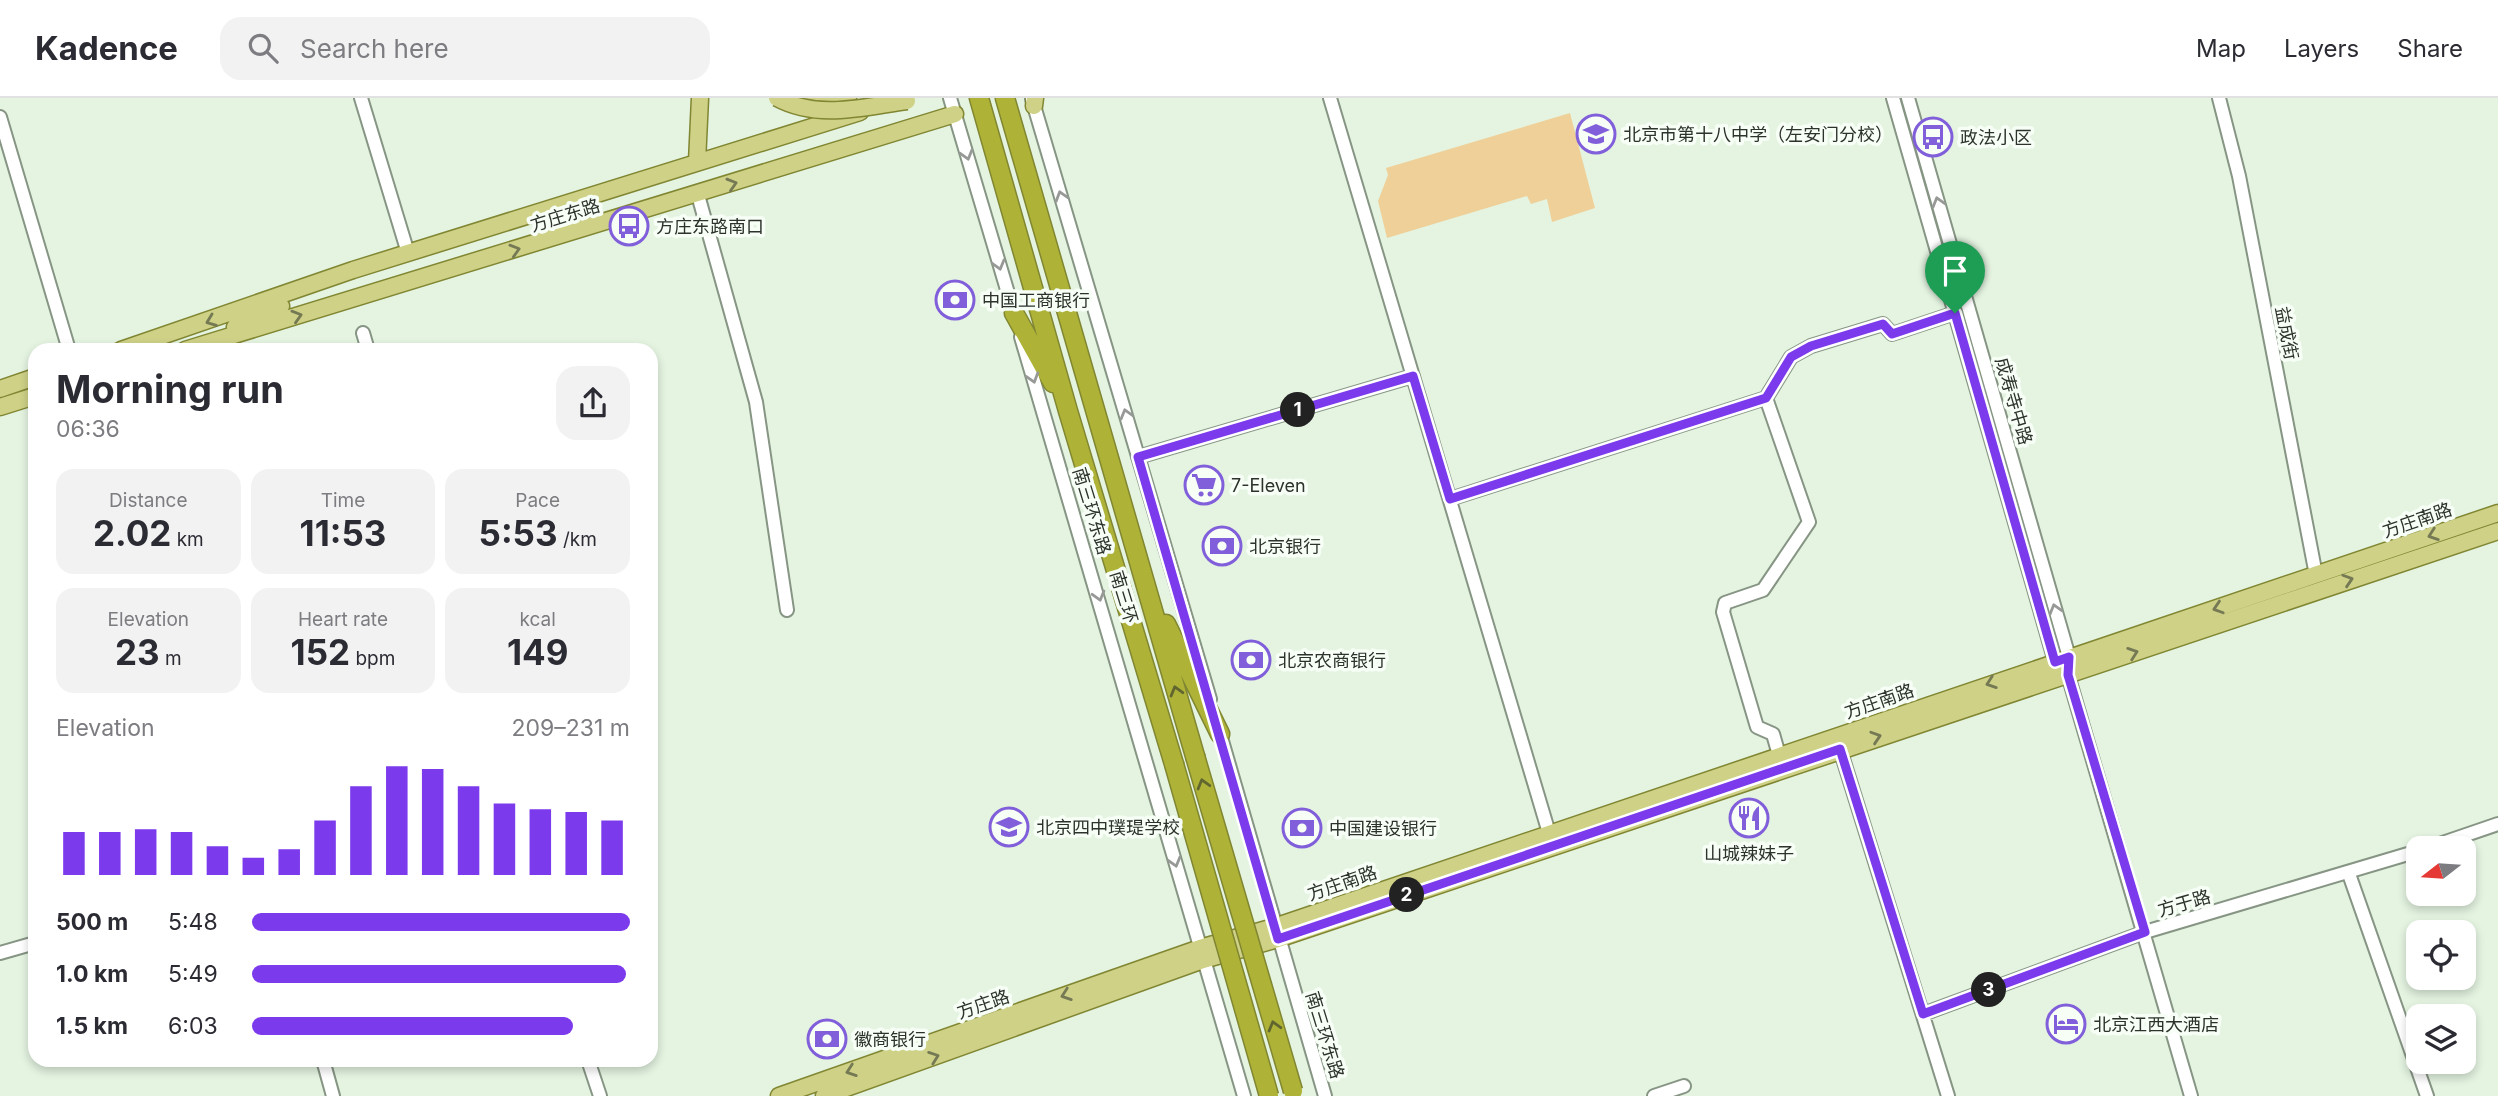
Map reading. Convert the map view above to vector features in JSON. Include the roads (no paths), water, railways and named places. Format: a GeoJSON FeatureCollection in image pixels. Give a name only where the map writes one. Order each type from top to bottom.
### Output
{"type":"FeatureCollection","features":[{"type":"Feature","properties":{"kind":"highway","name":"南三环"},"geometry":{"type":"LineString","coordinates":[[979,98],[1269,1096]]}},
{"type":"Feature","properties":{"kind":"highway","name":"南三环"},"geometry":{"type":"LineString","coordinates":[[1005,98],[1294,1094]]}},
{"type":"Feature","properties":{"kind":"highway"},"geometry":{"type":"LineString","coordinates":[[1014,313],[1068,411]]}},
{"type":"Feature","properties":{"kind":"highway"},"geometry":{"type":"LineString","coordinates":[[1146,584],[1220,734]]}},
{"type":"Feature","properties":{"kind":"main road"},"geometry":{"type":"LineString","coordinates":[[696,162],[701,98]]}},
{"type":"Feature","properties":{"kind":"main road"},"geometry":{"type":"LineString","coordinates":[[777,98],[799,107],[827,111],[909,99]]}},
{"type":"Feature","properties":{"kind":"main road"},"geometry":{"type":"LineString","coordinates":[[811,98],[848,98]]}},
{"type":"Feature","properties":{"kind":"main road"},"geometry":{"type":"LineString","coordinates":[[142,343],[408,253],[696,162],[909,99]]}},
{"type":"Feature","properties":{"kind":"main road"},"geometry":{"type":"LineString","coordinates":[[202,343],[303,297],[820,134],[909,99]]}},
{"type":"Feature","properties":{"kind":"main road","name":"方庄东路"},"geometry":{"type":"LineString","coordinates":[[208,343],[698,195],[955,114]]}},
{"type":"Feature","properties":{"kind":"main road"},"geometry":{"type":"LineString","coordinates":[[0,389],[28,379]]}},
{"type":"Feature","properties":{"kind":"main road"},"geometry":{"type":"LineString","coordinates":[[0,407],[28,398]]}},
{"type":"Feature","properties":{"kind":"main road","name":"方庄南路"},"geometry":{"type":"LineString","coordinates":[[1276,933],[1549,833],[2498,513]]}},
{"type":"Feature","properties":{"kind":"main road","name":"方庄南路"},"geometry":{"type":"LineString","coordinates":[[1276,933],[2068,675],[2498,531]]}},
{"type":"Feature","properties":{"kind":"main road"},"geometry":{"type":"LineString","coordinates":[[1201,954],[1276,933]]}},
{"type":"Feature","properties":{"kind":"main road","name":"方庄路"},"geometry":{"type":"LineString","coordinates":[[779,1096],[1201,954]]}},
{"type":"Feature","properties":{"kind":"main road","name":"方庄路"},"geometry":{"type":"LineString","coordinates":[[824,1096],[1201,954]]}},
{"type":"Feature","properties":{"kind":"street"},"geometry":{"type":"LineString","coordinates":[[361,98],[408,253]]}},
{"type":"Feature","properties":{"kind":"street","name":"南三环东路"},"geometry":{"type":"LineString","coordinates":[[950,98],[1244,1096]]}},
{"type":"Feature","properties":{"kind":"street"},"geometry":{"type":"LineString","coordinates":[[1330,98],[1549,833]]}},
{"type":"Feature","properties":{"kind":"street","name":"成寿寺中路"},"geometry":{"type":"LineString","coordinates":[[1893,98],[1955,313],[2145,932],[2191,1096]]}},
{"type":"Feature","properties":{"kind":"street","name":"成寿寺中路"},"geometry":{"type":"LineString","coordinates":[[1908,98],[2062,659]]}},
{"type":"Feature","properties":{"kind":"street","name":"益成街"},"geometry":{"type":"LineString","coordinates":[[2219,98],[2239,176],[2316,575]]}},
{"type":"Feature","properties":{"kind":"street","name":"南三环东路"},"geometry":{"type":"LineString","coordinates":[[1034,101],[1325,1096]]}},
{"type":"Feature","properties":{"kind":"street"},"geometry":{"type":"LineString","coordinates":[[0,117],[67,343]]}},
{"type":"Feature","properties":{"kind":"street"},"geometry":{"type":"LineString","coordinates":[[698,195],[755,402],[787,610]]}},
{"type":"Feature","properties":{"kind":"street"},"geometry":{"type":"LineString","coordinates":[[1450,499],[1766,398],[1791,357],[1811,346],[1883,324],[1892,334],[1955,313]]}},
{"type":"Feature","properties":{"kind":"street"},"geometry":{"type":"LineString","coordinates":[[363,333],[366,343]]}},
{"type":"Feature","properties":{"kind":"street"},"geometry":{"type":"LineString","coordinates":[[1138,457],[1413,376]]}},
{"type":"Feature","properties":{"kind":"street"},"geometry":{"type":"LineString","coordinates":[[1766,398],[1809,522],[1763,590],[1725,603],[1723,612],[1757,727],[1773,734],[1779,755]]}},
{"type":"Feature","properties":{"kind":"street"},"geometry":{"type":"LineString","coordinates":[[1840,749],[1948,1096]]}},
{"type":"Feature","properties":{"kind":"street"},"geometry":{"type":"LineString","coordinates":[[2463,836],[2498,824]]}},
{"type":"Feature","properties":{"kind":"street","name":"方于路"},"geometry":{"type":"LineString","coordinates":[[1923,1014],[2145,932],[2406,855]]}},
{"type":"Feature","properties":{"kind":"street"},"geometry":{"type":"LineString","coordinates":[[2349,874],[2427,1096]]}},
{"type":"Feature","properties":{"kind":"street"},"geometry":{"type":"LineString","coordinates":[[0,953],[28,945]]}},
{"type":"Feature","properties":{"kind":"street"},"geometry":{"type":"LineString","coordinates":[[325,1067],[333,1096]]}},
{"type":"Feature","properties":{"kind":"street"},"geometry":{"type":"LineString","coordinates":[[590,1067],[600,1096]]}},
{"type":"Feature","properties":{"kind":"street"},"geometry":{"type":"LineString","coordinates":[[1654,1096],[1684,1086]]}},
{"type":"Feature","properties":{"kind":"place","name":"北京市第十八中学（左安门分校）"},"geometry":{"type":"Point","coordinates":[1596,134]}},
{"type":"Feature","properties":{"kind":"place","name":"政法小区"},"geometry":{"type":"Point","coordinates":[1933,137]}},
{"type":"Feature","properties":{"kind":"place","name":"方庄东路南口"},"geometry":{"type":"Point","coordinates":[629,226]}},
{"type":"Feature","properties":{"kind":"place","name":"中国工商银行"},"geometry":{"type":"Point","coordinates":[955,300]}},
{"type":"Feature","properties":{"kind":"place","name":"7-Eleven"},"geometry":{"type":"Point","coordinates":[1204,485]}},
{"type":"Feature","properties":{"kind":"place","name":"北京银行"},"geometry":{"type":"Point","coordinates":[1222,546]}},
{"type":"Feature","properties":{"kind":"place","name":"北京农商银行"},"geometry":{"type":"Point","coordinates":[1251,660]}},
{"type":"Feature","properties":{"kind":"place","name":"山城辣妹子"},"geometry":{"type":"Point","coordinates":[1749,818]}},
{"type":"Feature","properties":{"kind":"place","name":"北京四中璞瑅学校"},"geometry":{"type":"Point","coordinates":[1009,827]}},
{"type":"Feature","properties":{"kind":"place","name":"中国建设银行"},"geometry":{"type":"Point","coordinates":[1302,828]}},
{"type":"Feature","properties":{"kind":"place","name":"北京江西大酒店"},"geometry":{"type":"Point","coordinates":[2066,1024]}},
{"type":"Feature","properties":{"kind":"place","name":"徽商银行"},"geometry":{"type":"Point","coordinates":[827,1039]}}]}
